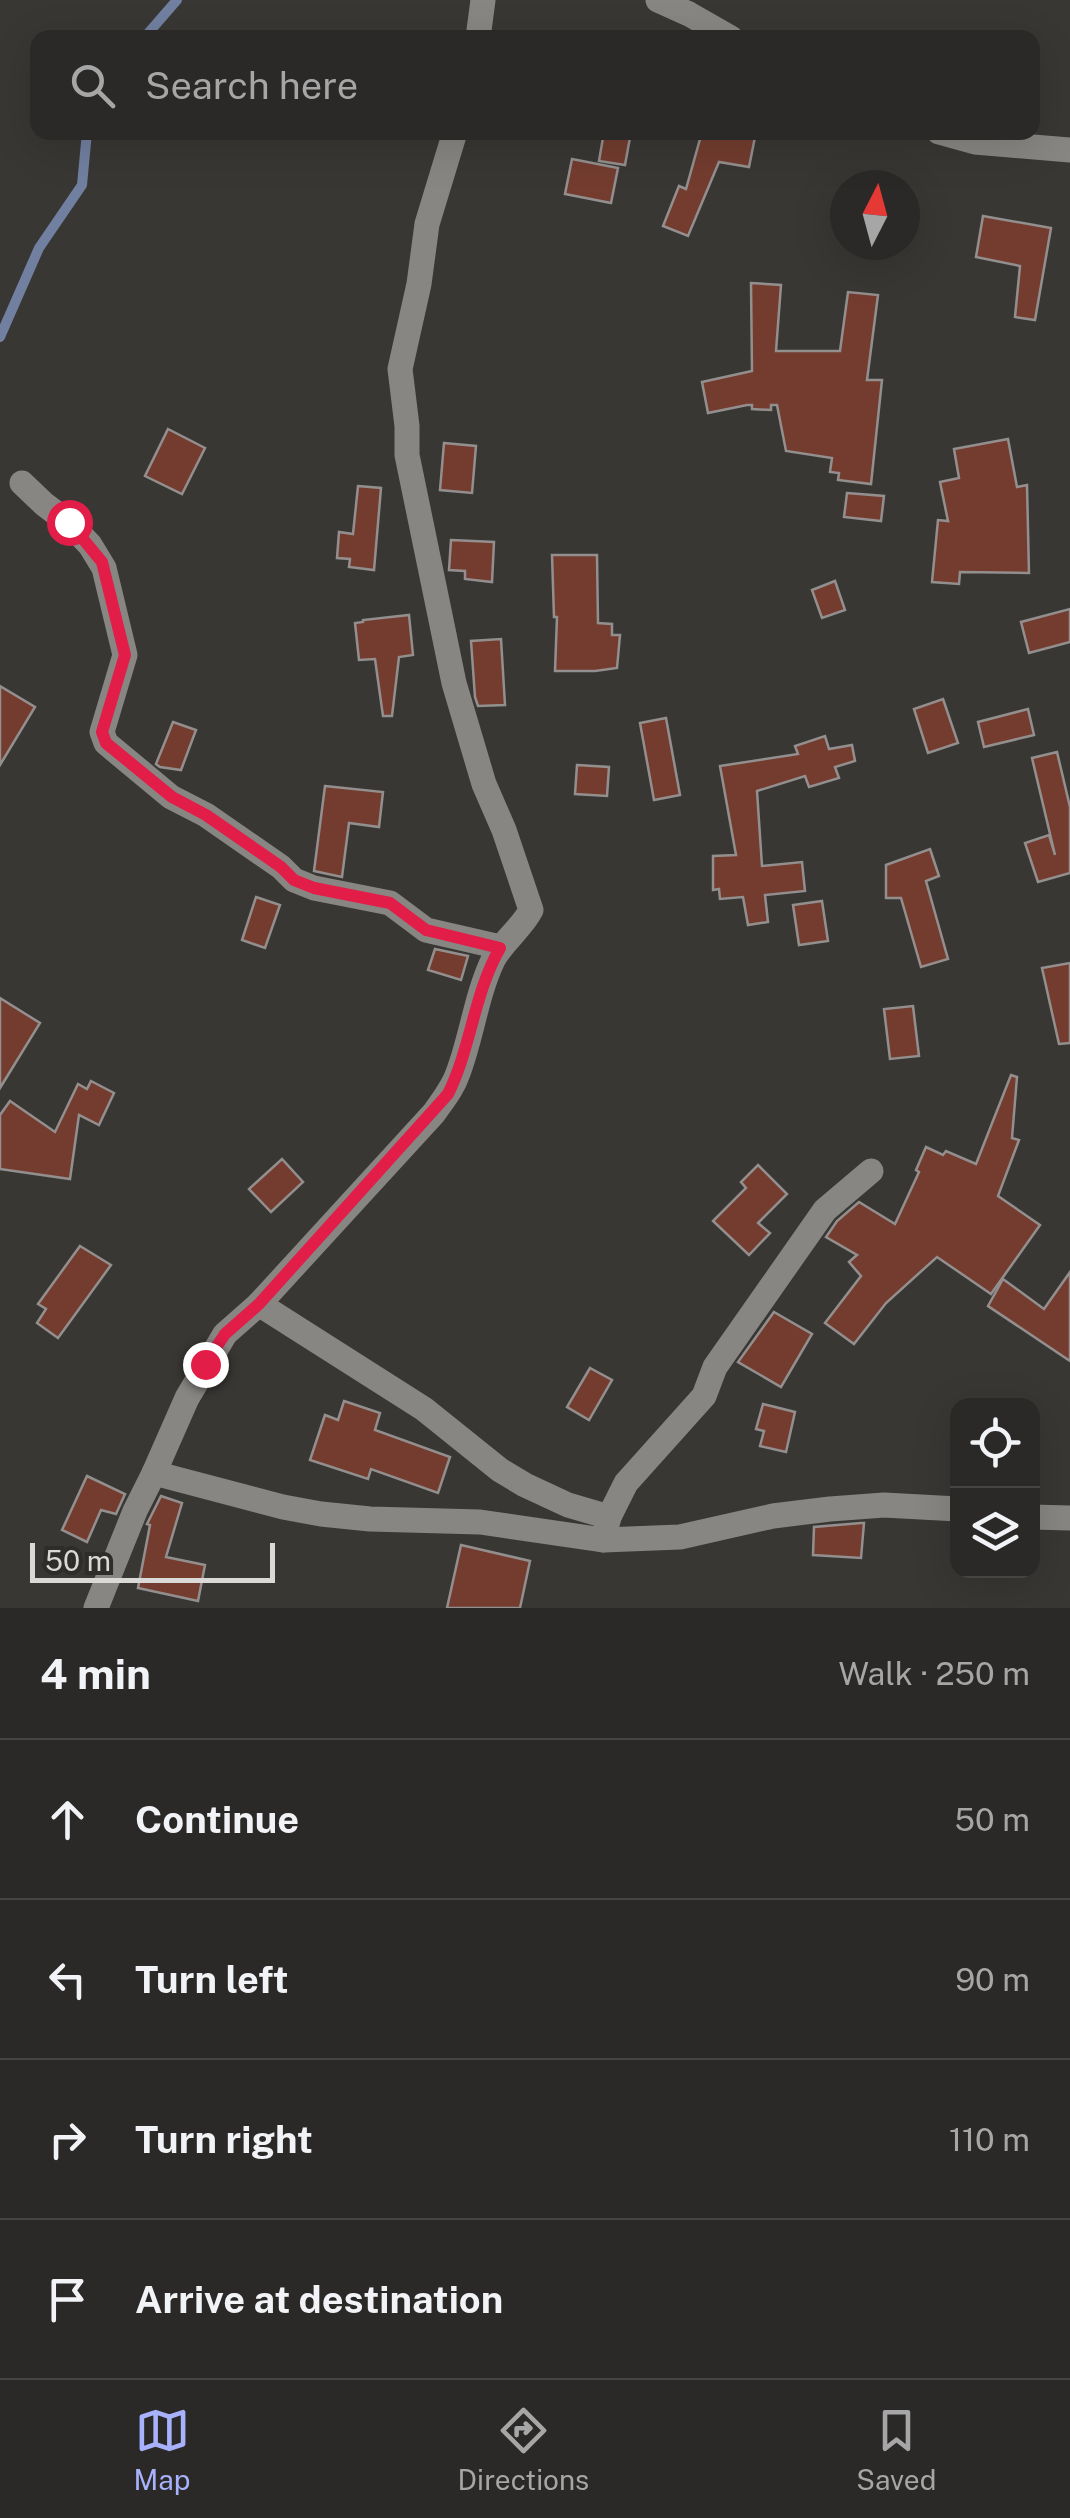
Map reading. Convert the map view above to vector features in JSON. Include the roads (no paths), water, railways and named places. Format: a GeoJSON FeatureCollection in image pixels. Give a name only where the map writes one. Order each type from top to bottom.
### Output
{"type":"FeatureCollection","features":[{"type":"Feature","properties":{"kind":"street"},"geometry":{"type":"LineString","coordinates":[[479,30],[483,0]]}},
{"type":"Feature","properties":{"kind":"street"},"geometry":{"type":"LineString","coordinates":[[658,0],[717,30]]}},
{"type":"Feature","properties":{"kind":"street"},"geometry":{"type":"LineString","coordinates":[[96,1608],[135,1512],[205,1364],[225,1334],[259,1304],[448,1094],[458,1074],[481,991],[500,948],[531,910],[484,784],[454,683],[408,455],[400,370],[428,224],[453,140]]}},
{"type":"Feature","properties":{"kind":"street"},"geometry":{"type":"LineString","coordinates":[[968,140],[1070,150]]}},
{"type":"Feature","properties":{"kind":"street"},"geometry":{"type":"LineString","coordinates":[[22,483],[69,522],[104,568],[125,655],[102,732],[106,743],[172,797],[206,815],[294,880],[314,888],[390,903],[426,930],[500,948]]}},
{"type":"Feature","properties":{"kind":"street"},"geometry":{"type":"LineString","coordinates":[[606,1529],[626,1483],[704,1396],[715,1367],[825,1210],[871,1171]]}},
{"type":"Feature","properties":{"kind":"street"},"geometry":{"type":"LineString","coordinates":[[259,1304],[424,1409],[525,1486],[568,1505],[606,1529],[638,1540],[830,1509],[884,1504],[950,1508]]}},
{"type":"Feature","properties":{"kind":"street"},"geometry":{"type":"LineString","coordinates":[[154,1472],[321,1514],[606,1529]]}},
{"type":"Feature","properties":{"kind":"street"},"geometry":{"type":"LineString","coordinates":[[1040,1518],[1070,1518]]}},
{"type":"Feature","properties":{"kind":"waterway"},"geometry":{"type":"LineString","coordinates":[[151,30],[177,0]]}},
{"type":"Feature","properties":{"kind":"waterway"},"geometry":{"type":"LineString","coordinates":[[0,337],[39,248],[82,185],[86,140]]}}]}
